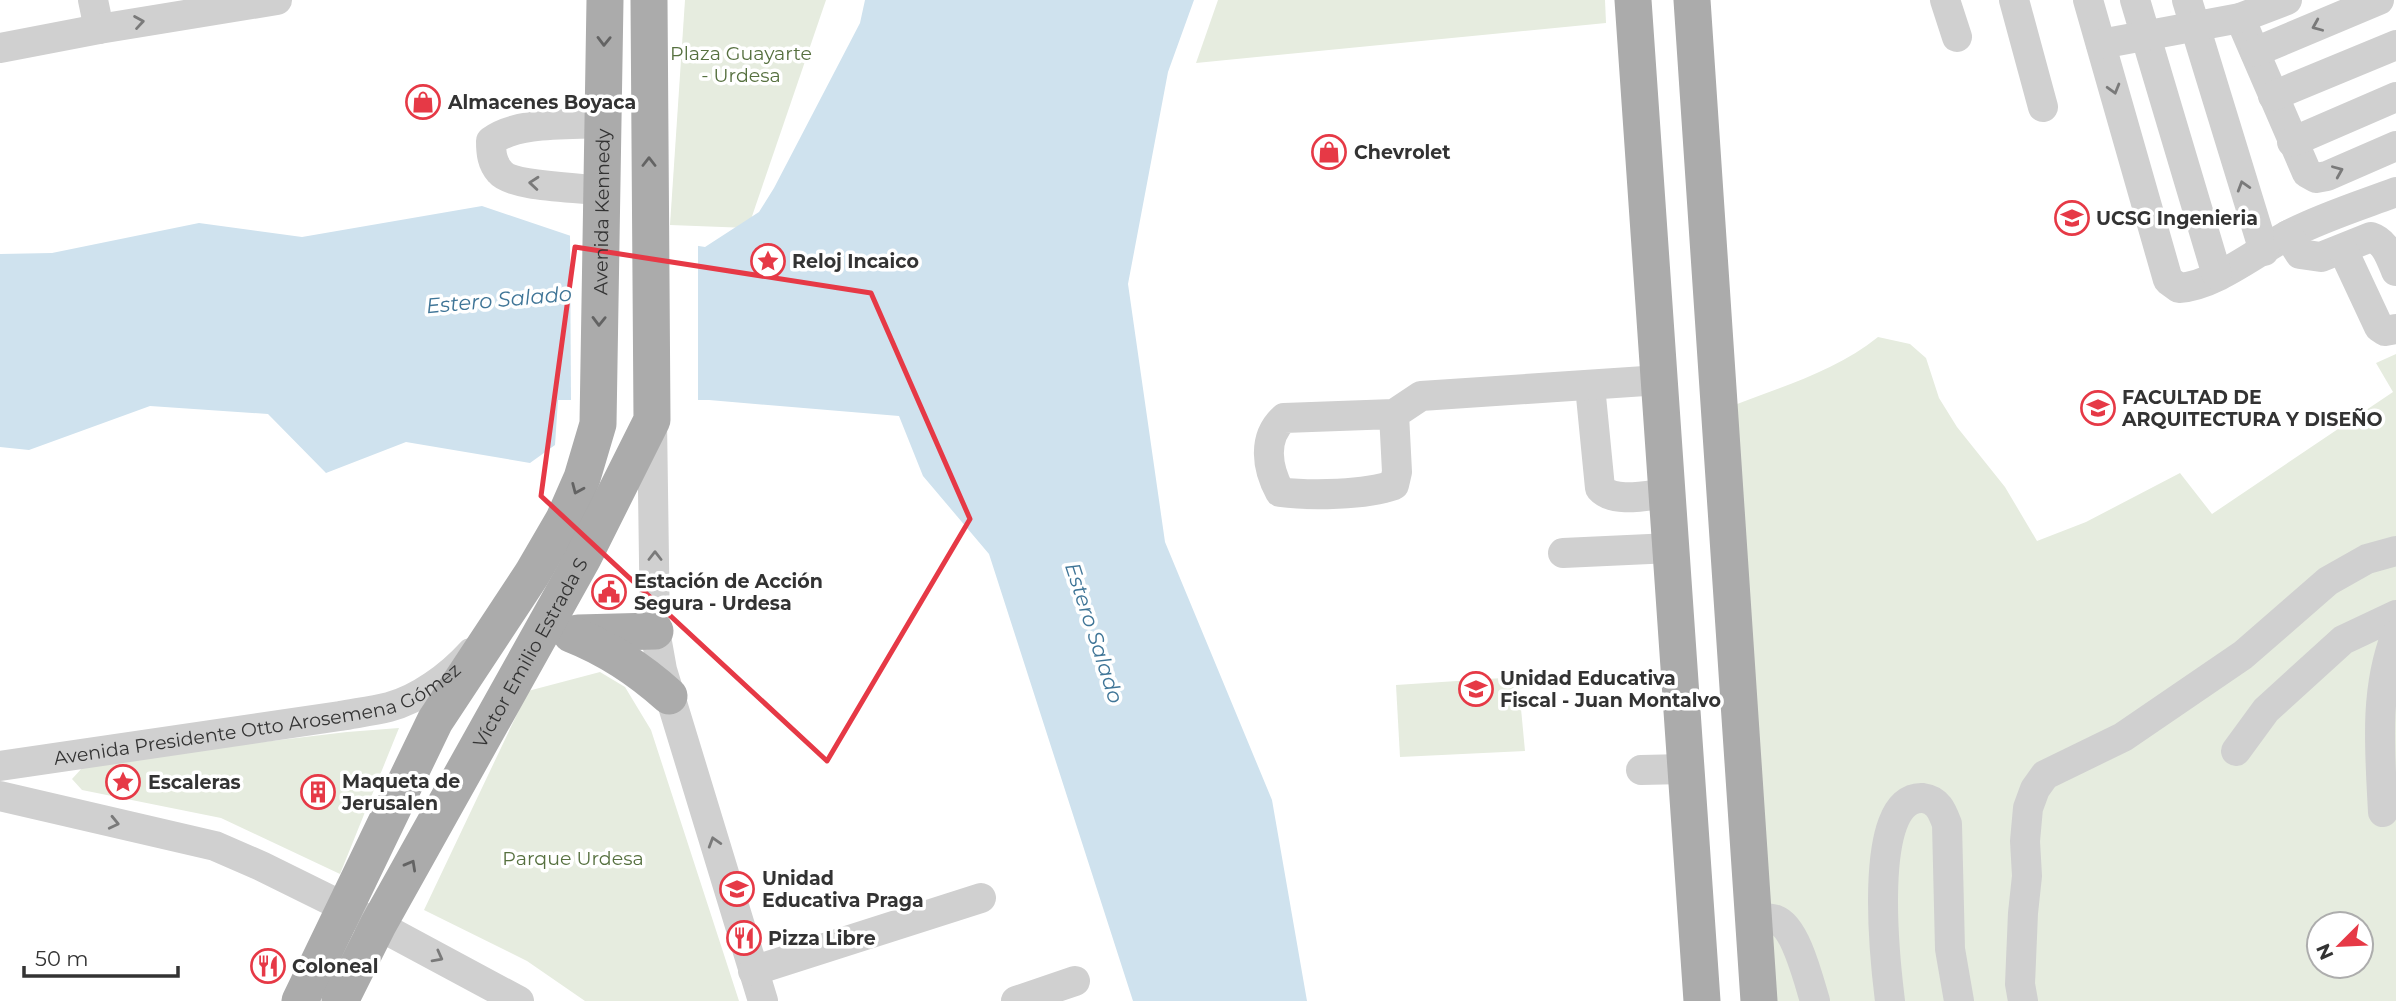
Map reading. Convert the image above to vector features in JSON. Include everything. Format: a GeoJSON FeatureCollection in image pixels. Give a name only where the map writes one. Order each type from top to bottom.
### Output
{"type":"FeatureCollection","features":[{"type":"Feature","properties":{"kind":"main road","name":"Avenida Kennedy"},"geometry":{"type":"LineString","coordinates":[[598,424],[605,0]]}},
{"type":"Feature","properties":{"kind":"main road"},"geometry":{"type":"LineString","coordinates":[[649,0],[652,416]]}},
{"type":"Feature","properties":{"kind":"main road"},"geometry":{"type":"LineString","coordinates":[[1633,0],[1702,1001]]}},
{"type":"Feature","properties":{"kind":"main road"},"geometry":{"type":"LineString","coordinates":[[1692,0],[1759,1001]]}},
{"type":"Feature","properties":{"kind":"main road","name":"Víctor Emilio Estrada S"},"geometry":{"type":"LineString","coordinates":[[340,1001],[378,925],[557,631],[583,558],[652,416]]}},
{"type":"Feature","properties":{"kind":"main road","name":"Víctor Emilio Estrada S"},"geometry":{"type":"LineString","coordinates":[[300,1001],[435,721],[532,575],[564,519],[582,478],[598,424]]}},
{"type":"Feature","properties":{"kind":"main road"},"geometry":{"type":"LineString","coordinates":[[557,631],[655,631]]}},
{"type":"Feature","properties":{"kind":"main road"},"geometry":{"type":"LineString","coordinates":[[557,631],[596,643],[625,660],[669,696]]}},
{"type":"Feature","properties":{"kind":"street"},"geometry":{"type":"LineString","coordinates":[[0,48],[96,14],[276,0]]}},
{"type":"Feature","properties":{"kind":"street"},"geometry":{"type":"LineString","coordinates":[[1647,0],[1715,1001]]}},
{"type":"Feature","properties":{"kind":"street"},"geometry":{"type":"LineString","coordinates":[[1676,0],[1741,1001]]}},
{"type":"Feature","properties":{"kind":"street"},"geometry":{"type":"LineString","coordinates":[[1945,0],[1956,37]]}},
{"type":"Feature","properties":{"kind":"street"},"geometry":{"type":"LineString","coordinates":[[2014,0],[2043,107]]}},
{"type":"Feature","properties":{"kind":"street"},"geometry":{"type":"LineString","coordinates":[[2088,0],[2168,279],[2179,288],[2190,287],[2276,243],[2396,192]]}},
{"type":"Feature","properties":{"kind":"street"},"geometry":{"type":"LineString","coordinates":[[2135,0],[2217,275]]}},
{"type":"Feature","properties":{"kind":"street"},"geometry":{"type":"LineString","coordinates":[[2101,44],[2146,36],[2190,13],[2240,18],[2287,0]]}},
{"type":"Feature","properties":{"kind":"street"},"geometry":{"type":"LineString","coordinates":[[2255,52],[2379,0]]}},
{"type":"Feature","properties":{"kind":"street"},"geometry":{"type":"LineString","coordinates":[[2190,13],[2276,243],[2300,254],[2321,257],[2371,237],[2384,244],[2396,271]]}},
{"type":"Feature","properties":{"kind":"street"},"geometry":{"type":"LineString","coordinates":[[2240,18],[2307,173],[2316,178],[2396,146]]}},
{"type":"Feature","properties":{"kind":"street"},"geometry":{"type":"LineString","coordinates":[[2273,96],[2396,45]]}},
{"type":"Feature","properties":{"kind":"street"},"geometry":{"type":"LineString","coordinates":[[2292,142],[2396,97]]}},
{"type":"Feature","properties":{"kind":"street"},"geometry":{"type":"LineString","coordinates":[[601,191],[522,183],[501,175],[492,160],[491,141],[518,128],[603,124]]}},
{"type":"Feature","properties":{"kind":"street"},"geometry":{"type":"LineString","coordinates":[[2343,250],[2379,327],[2385,331],[2396,329]]}},
{"type":"Feature","properties":{"kind":"street"},"geometry":{"type":"LineString","coordinates":[[1394,414],[1397,472],[1395,485],[1381,490],[1297,494],[1280,492],[1271,475],[1270,447],[1273,428],[1284,418],[1394,414],[1421,396],[1660,380]]}},
{"type":"Feature","properties":{"kind":"street"},"geometry":{"type":"LineString","coordinates":[[1590,386],[1600,488],[1606,495],[1616,497],[1667,493]]}},
{"type":"Feature","properties":{"kind":"street"},"geometry":{"type":"LineString","coordinates":[[652,416],[655,631],[669,696],[763,1001]]}},
{"type":"Feature","properties":{"kind":"street"},"geometry":{"type":"LineString","coordinates":[[1563,552],[1671,548]]}},
{"type":"Feature","properties":{"kind":"street"},"geometry":{"type":"LineString","coordinates":[[2023,1001],[2020,984],[2028,808],[2035,789],[2045,775],[2123,737],[2242,655],[2328,581],[2367,559],[2396,551]]}},
{"type":"Feature","properties":{"kind":"street"},"geometry":{"type":"LineString","coordinates":[[2236,751],[2266,710],[2343,640],[2396,615]]}},
{"type":"Feature","properties":{"kind":"street","name":"Avenida Presidente Otto Arosemena Gómez"},"geometry":{"type":"LineString","coordinates":[[0,766],[340,716],[391,706],[429,688],[462,663],[495,627]]}},
{"type":"Feature","properties":{"kind":"street"},"geometry":{"type":"LineString","coordinates":[[2383,812],[2379,727],[2389,654],[2396,635]]}},
{"type":"Feature","properties":{"kind":"street"},"geometry":{"type":"LineString","coordinates":[[72,813],[59,807],[51,795],[48,781],[53,768],[64,758],[77,755]]}},
{"type":"Feature","properties":{"kind":"street"},"geometry":{"type":"LineString","coordinates":[[1641,771],[1685,769]]}},
{"type":"Feature","properties":{"kind":"street"},"geometry":{"type":"LineString","coordinates":[[0,796],[215,846],[346,908],[519,1001]]}},
{"type":"Feature","properties":{"kind":"street"},"geometry":{"type":"LineString","coordinates":[[1890,1001],[1882,899],[1884,865],[1898,815],[1908,803],[1921,798],[1934,801],[1942,809],[1947,824],[1950,949],[1959,1001]]}},
{"type":"Feature","properties":{"kind":"street"},"geometry":{"type":"LineString","coordinates":[[753,971],[981,898]]}},
{"type":"Feature","properties":{"kind":"street"},"geometry":{"type":"LineString","coordinates":[[1754,918],[1776,919],[1787,929],[1802,961],[1815,1001]]}},
{"type":"Feature","properties":{"kind":"street"},"geometry":{"type":"LineString","coordinates":[[1017,1001],[1075,981]]}},
{"type":"Feature","properties":{"kind":"highlighted area"},"geometry":{"type":"Polygon","coordinates":[[[575,247],[871,293],[970,519],[827,761],[541,496],[575,247]]]}},
{"type":"Feature","properties":{"kind":"green space","name":"Plaza Guayarte - Urdesa"},"geometry":{"type":"Polygon","coordinates":[[[685,0],[826,0],[748,228],[670,225],[685,0]]]}},
{"type":"Feature","properties":{"kind":"green space"},"geometry":{"type":"Polygon","coordinates":[[[1218,0],[1605,0],[1606,23],[1196,63],[1218,0]]]}},
{"type":"Feature","properties":{"kind":"green space"},"geometry":{"type":"Polygon","coordinates":[[[1878,337],[1910,344],[1926,358],[1939,398],[1957,427],[2005,487],[2037,541],[2086,522],[2180,473],[2212,514],[2393,392],[2376,363],[2396,354],[2396,1001],[1770,1001],[1732,406],[1808,377],[1844,359],[1878,337]]]}},
{"type":"Feature","properties":{"kind":"green space","name":"Parque Urdesa"},"geometry":{"type":"Polygon","coordinates":[[[600,672],[625,687],[651,730],[739,1001],[585,1001],[527,961],[424,910],[528,691],[600,672]]]}},
{"type":"Feature","properties":{"kind":"green space"},"geometry":{"type":"Polygon","coordinates":[[[1518,677],[1525,751],[1400,757],[1396,685],[1518,677]]]}},
{"type":"Feature","properties":{"kind":"green space"},"geometry":{"type":"Polygon","coordinates":[[[399,728],[340,874],[221,818],[82,790],[72,779],[83,767],[119,759],[399,728]]]}},
{"type":"Feature","properties":{"kind":"water","name":"Estero Salado"},"geometry":{"type":"Polygon","coordinates":[[[865,0],[1194,0],[1168,72],[1128,284],[1165,542],[1272,800],[1307,1001],[1133,1001],[989,554],[923,476],[899,416],[709,400],[558,400],[555,445],[530,463],[406,442],[326,473],[268,414],[150,406],[29,450],[0,447],[0,254],[52,253],[199,223],[302,237],[482,206],[571,236],[668,241],[705,247],[759,212],[860,23],[865,0]]]}},
{"type":"Feature","properties":{"kind":"pier"},"geometry":{"type":"Polygon","coordinates":[[[570,232],[668,237],[698,242],[698,404],[571,403],[570,232]]]}},
{"type":"Feature","properties":{"kind":"place","name":"Almacenes Boyaca"},"geometry":{"type":"Point","coordinates":[423,102]}},
{"type":"Feature","properties":{"kind":"place","name":"Chevrolet"},"geometry":{"type":"Point","coordinates":[1329,152]}},
{"type":"Feature","properties":{"kind":"place","name":"UCSG Ingenieria"},"geometry":{"type":"Point","coordinates":[2072,218]}},
{"type":"Feature","properties":{"kind":"place","name":"Reloj Incaico"},"geometry":{"type":"Point","coordinates":[768,261]}},
{"type":"Feature","properties":{"kind":"place","name":"FACULTAD DE ARQUITECTURA Y DISEÑO"},"geometry":{"type":"Point","coordinates":[2098,408]}},
{"type":"Feature","properties":{"kind":"place","name":"Estación de Acción Segura - Urdesa"},"geometry":{"type":"Point","coordinates":[609,592]}},
{"type":"Feature","properties":{"kind":"place","name":"Unidad Educativa Fiscal - Juan Montalvo"},"geometry":{"type":"Point","coordinates":[1476,689]}},
{"type":"Feature","properties":{"kind":"place","name":"Escaleras"},"geometry":{"type":"Point","coordinates":[123,782]}},
{"type":"Feature","properties":{"kind":"place","name":"Maqueta de Jerusalen"},"geometry":{"type":"Point","coordinates":[318,792]}},
{"type":"Feature","properties":{"kind":"place","name":"Unidad Educativa Praga"},"geometry":{"type":"Point","coordinates":[737,889]}},
{"type":"Feature","properties":{"kind":"place","name":"Pizza Libre"},"geometry":{"type":"Point","coordinates":[744,938]}},
{"type":"Feature","properties":{"kind":"place","name":"Coloneal"},"geometry":{"type":"Point","coordinates":[268,966]}}]}
